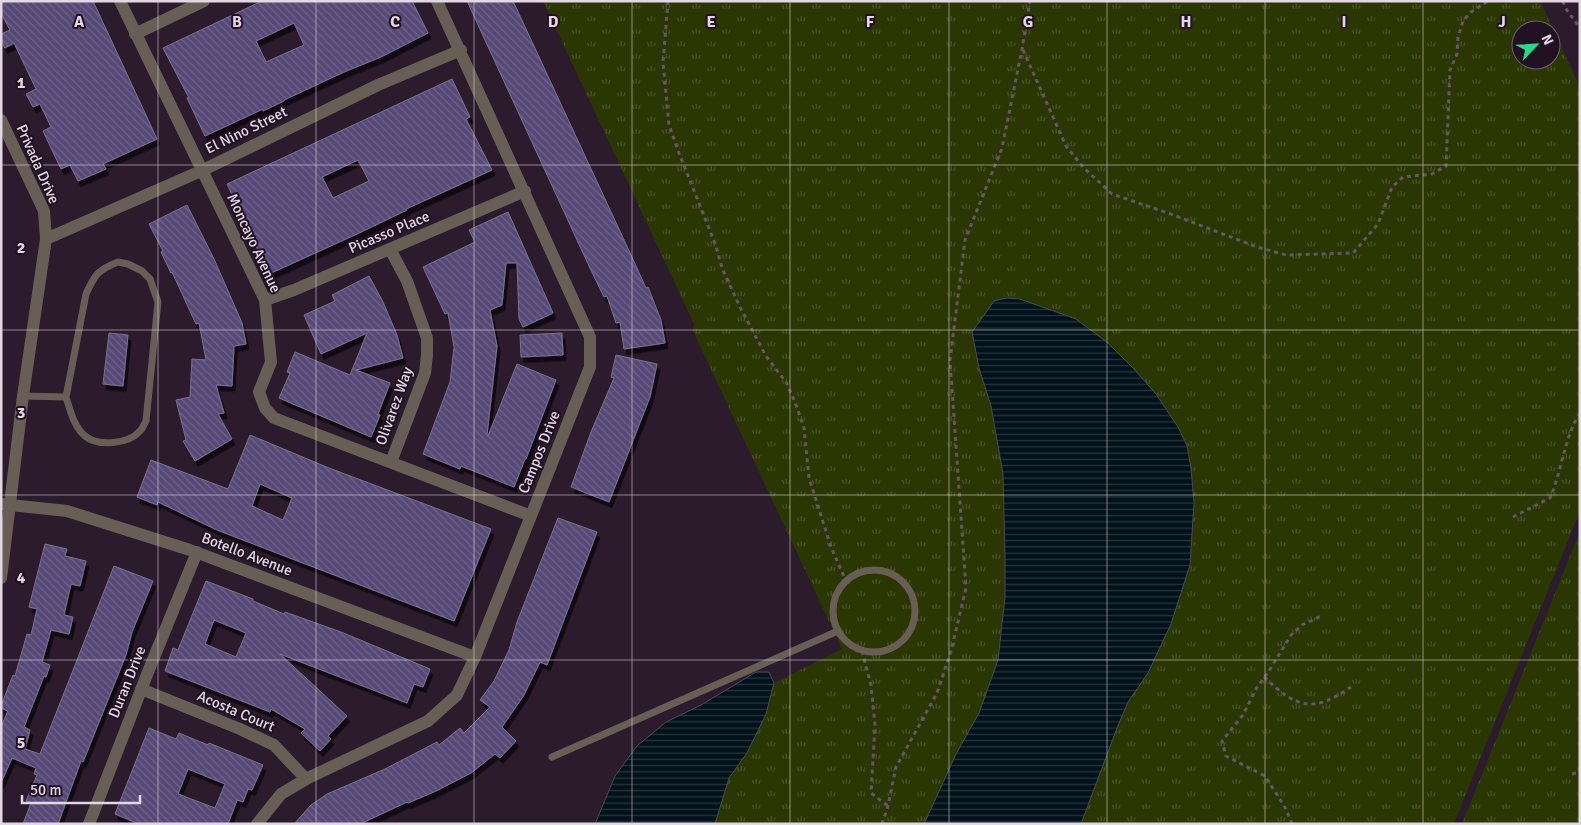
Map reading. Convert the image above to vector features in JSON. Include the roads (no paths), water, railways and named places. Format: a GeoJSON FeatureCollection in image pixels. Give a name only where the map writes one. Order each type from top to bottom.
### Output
{"type":"FeatureCollection","features":[{"type":"Feature","properties":{"kind":"street","name":"Moncayo Avenue"},"geometry":{"type":"LineString","coordinates":[[120,1],[265,300],[271,362],[259,392],[265,408],[274,418],[531,516]]}},
{"type":"Feature","properties":{"kind":"street"},"geometry":{"type":"LineString","coordinates":[[135,34],[204,1]]}},
{"type":"Feature","properties":{"kind":"street","name":"Campos Drive"},"geometry":{"type":"LineString","coordinates":[[257,824],[281,794],[306,780],[428,722],[457,695],[590,367],[590,336],[437,1]]}},
{"type":"Feature","properties":{"kind":"street","name":"El Nino Street"},"geometry":{"type":"LineString","coordinates":[[46,239],[201,170],[378,84],[461,50]]}},
{"type":"Feature","properties":{"kind":"street","name":"Privada Drive"},"geometry":{"type":"LineString","coordinates":[[1,120],[44,211],[46,239],[6,504],[1,578]]}},
{"type":"Feature","properties":{"kind":"street","name":"Picasso Place"},"geometry":{"type":"LineString","coordinates":[[265,300],[294,290],[525,191]]}},
{"type":"Feature","properties":{"kind":"street","name":"Olivarez Way"},"geometry":{"type":"LineString","coordinates":[[390,249],[407,280],[427,338],[425,373],[391,462]]}},
{"type":"Feature","properties":{"kind":"street","name":"Botello Avenue"},"geometry":{"type":"LineString","coordinates":[[6,504],[67,512],[197,552],[474,657]]}},
{"type":"Feature","properties":{"kind":"street","name":"Duran Drive"},"geometry":{"type":"LineString","coordinates":[[89,824],[197,552]]}},
{"type":"Feature","properties":{"kind":"street","name":"Acosta Court"},"geometry":{"type":"LineString","coordinates":[[141,689],[240,729],[274,745],[306,780]]}},
{"type":"Feature","properties":{"kind":"lane"},"geometry":{"type":"LineString","coordinates":[[118,262],[128,264],[142,271],[150,279],[158,302],[146,420],[140,432],[113,443],[100,443],[86,437],[77,426],[66,397],[86,294],[92,279],[102,269],[118,262]]}},
{"type":"Feature","properties":{"kind":"lane"},"geometry":{"type":"LineString","coordinates":[[23,396],[66,397]]}},
{"type":"Feature","properties":{"kind":"lane"},"geometry":{"type":"LineString","coordinates":[[869,570],[883,570],[895,575],[906,584],[913,595],[916,608],[915,621],[909,634],[889,650],[876,652],[862,651],[844,640],[838,631],[834,618],[834,605],[838,592],[846,581],[857,574],[869,570]]}},
{"type":"Feature","properties":{"kind":"lane"},"geometry":{"type":"LineString","coordinates":[[552,757],[838,631]]}},
{"type":"Feature","properties":{"kind":"water"},"geometry":{"type":"Polygon","coordinates":[[[1006,298],[1020,299],[1076,319],[1108,343],[1156,394],[1178,427],[1187,446],[1194,503],[1190,565],[1171,624],[1148,673],[1128,702],[1081,824],[924,824],[956,754],[979,713],[998,660],[1005,597],[1003,474],[991,406],[979,368],[972,332],[994,301],[1006,298]]]}},
{"type":"Feature","properties":{"kind":"water"},"geometry":{"type":"Polygon","coordinates":[[[756,672],[769,672],[774,683],[766,714],[747,753],[729,778],[715,824],[595,824],[615,776],[637,746],[666,722],[701,705],[756,672]]]}}]}
